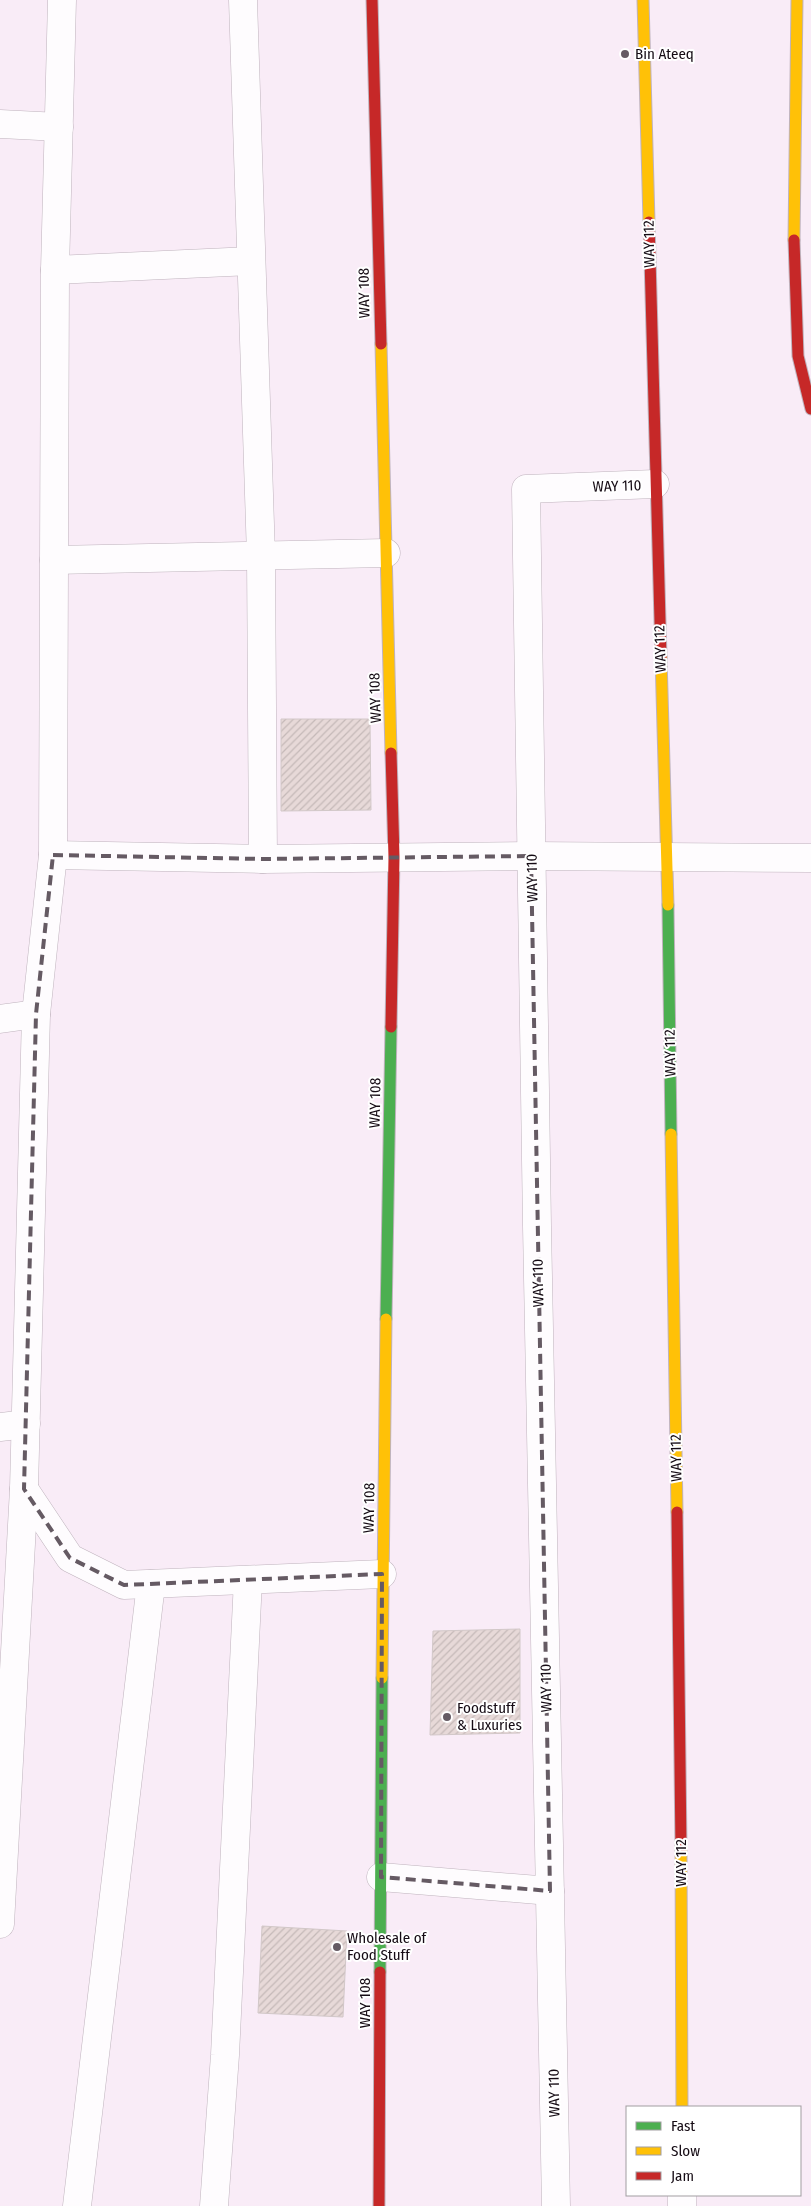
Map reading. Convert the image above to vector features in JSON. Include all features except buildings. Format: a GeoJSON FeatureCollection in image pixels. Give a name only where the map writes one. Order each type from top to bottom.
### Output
{"type":"FeatureCollection","features":[{"type":"Feature","properties":{"kind":"street"},"geometry":{"type":"LineString","coordinates":[[0,1924],[24,1489],[13,1426],[36,1014],[53,855],[54,270],[62,0]]}},
{"type":"Feature","properties":{"kind":"street"},"geometry":{"type":"LineString","coordinates":[[243,0],[261,556],[263,859]]}},
{"type":"Feature","properties":{"kind":"street","name":"WAY 108"},"geometry":{"type":"LineString","coordinates":[[372,0],[394,857],[382,1574],[379,2206]]}},
{"type":"Feature","properties":{"kind":"street","name":"WAY 112"},"geometry":{"type":"LineString","coordinates":[[643,0],[655,484],[667,857],[680,1741],[682,2106]]}},
{"type":"Feature","properties":{"kind":"street"},"geometry":{"type":"LineString","coordinates":[[797,0],[792,208],[798,356],[811,409]]}},
{"type":"Feature","properties":{"kind":"street"},"geometry":{"type":"LineString","coordinates":[[0,124],[58,127]]}},
{"type":"Feature","properties":{"kind":"street"},"geometry":{"type":"LineString","coordinates":[[54,270],[251,261]]}},
{"type":"Feature","properties":{"kind":"street","name":"WAY 110"},"geometry":{"type":"LineString","coordinates":[[556,2206],[526,489],[655,484]]}},
{"type":"Feature","properties":{"kind":"street"},"geometry":{"type":"LineString","coordinates":[[54,560],[386,553]]}},
{"type":"Feature","properties":{"kind":"street"},"geometry":{"type":"LineString","coordinates":[[53,855],[263,859],[531,856],[811,858]]}},
{"type":"Feature","properties":{"kind":"street"},"geometry":{"type":"LineString","coordinates":[[0,1019],[36,1014]]}},
{"type":"Feature","properties":{"kind":"street"},"geometry":{"type":"LineString","coordinates":[[24,1489],[70,1558],[124,1586],[382,1574]]}},
{"type":"Feature","properties":{"kind":"street"},"geometry":{"type":"LineString","coordinates":[[214,2206],[225,2055],[248,1580]]}},
{"type":"Feature","properties":{"kind":"street"},"geometry":{"type":"LineString","coordinates":[[77,2206],[151,1584]]}},
{"type":"Feature","properties":{"kind":"street"},"geometry":{"type":"LineString","coordinates":[[380,1878],[550,1891]]}},
{"type":"Feature","properties":{"kind":"highlighted area"},"geometry":{"type":"Polygon","coordinates":[[[53,855],[263,859],[531,856],[550,1891],[381,1877],[382,1574],[124,1585],[70,1558],[24,1489],[36,1014],[53,855]]]}},
{"type":"Feature","properties":{"kind":"traffic: fast"},"geometry":{"type":"LineString","coordinates":[[668,905],[671,1134]]}},
{"type":"Feature","properties":{"kind":"traffic: fast"},"geometry":{"type":"LineString","coordinates":[[386,1319],[391,1027]]}},
{"type":"Feature","properties":{"kind":"traffic: fast"},"geometry":{"type":"LineString","coordinates":[[380,1972],[382,1678]]}},
{"type":"Feature","properties":{"kind":"traffic: slow"},"geometry":{"type":"LineString","coordinates":[[643,0],[649,222]]}},
{"type":"Feature","properties":{"kind":"traffic: slow"},"geometry":{"type":"LineString","coordinates":[[794,240],[797,0]]}},
{"type":"Feature","properties":{"kind":"traffic: slow"},"geometry":{"type":"LineString","coordinates":[[381,344],[391,753]]}},
{"type":"Feature","properties":{"kind":"traffic: slow"},"geometry":{"type":"LineString","coordinates":[[661,657],[668,905]]}},
{"type":"Feature","properties":{"kind":"traffic: slow"},"geometry":{"type":"LineString","coordinates":[[671,1134],[677,1512]]}},
{"type":"Feature","properties":{"kind":"traffic: slow"},"geometry":{"type":"LineString","coordinates":[[382,1678],[386,1319]]}},
{"type":"Feature","properties":{"kind":"traffic: slow"},"geometry":{"type":"LineString","coordinates":[[681,1848],[682,2106]]}},
{"type":"Feature","properties":{"kind":"traffic: jam"},"geometry":{"type":"LineString","coordinates":[[372,0],[381,344]]}},
{"type":"Feature","properties":{"kind":"traffic: jam"},"geometry":{"type":"LineString","coordinates":[[649,222],[661,657]]}},
{"type":"Feature","properties":{"kind":"traffic: jam"},"geometry":{"type":"LineString","coordinates":[[794,240],[798,356],[811,409]]}},
{"type":"Feature","properties":{"kind":"traffic: jam"},"geometry":{"type":"LineString","coordinates":[[391,753],[394,857],[391,1027]]}},
{"type":"Feature","properties":{"kind":"traffic: jam"},"geometry":{"type":"LineString","coordinates":[[677,1512],[681,1848]]}},
{"type":"Feature","properties":{"kind":"traffic: jam"},"geometry":{"type":"LineString","coordinates":[[379,2206],[380,1972]]}},
{"type":"Feature","properties":{"kind":"place","name":"Bin Ateeq"},"geometry":{"type":"Point","coordinates":[625,54]}},
{"type":"Feature","properties":{"kind":"place","name":"Foodstuff & Luxuries"},"geometry":{"type":"Point","coordinates":[447,1717]}},
{"type":"Feature","properties":{"kind":"place","name":"Wholesale of Food Stuff"},"geometry":{"type":"Point","coordinates":[337,1947]}}]}
